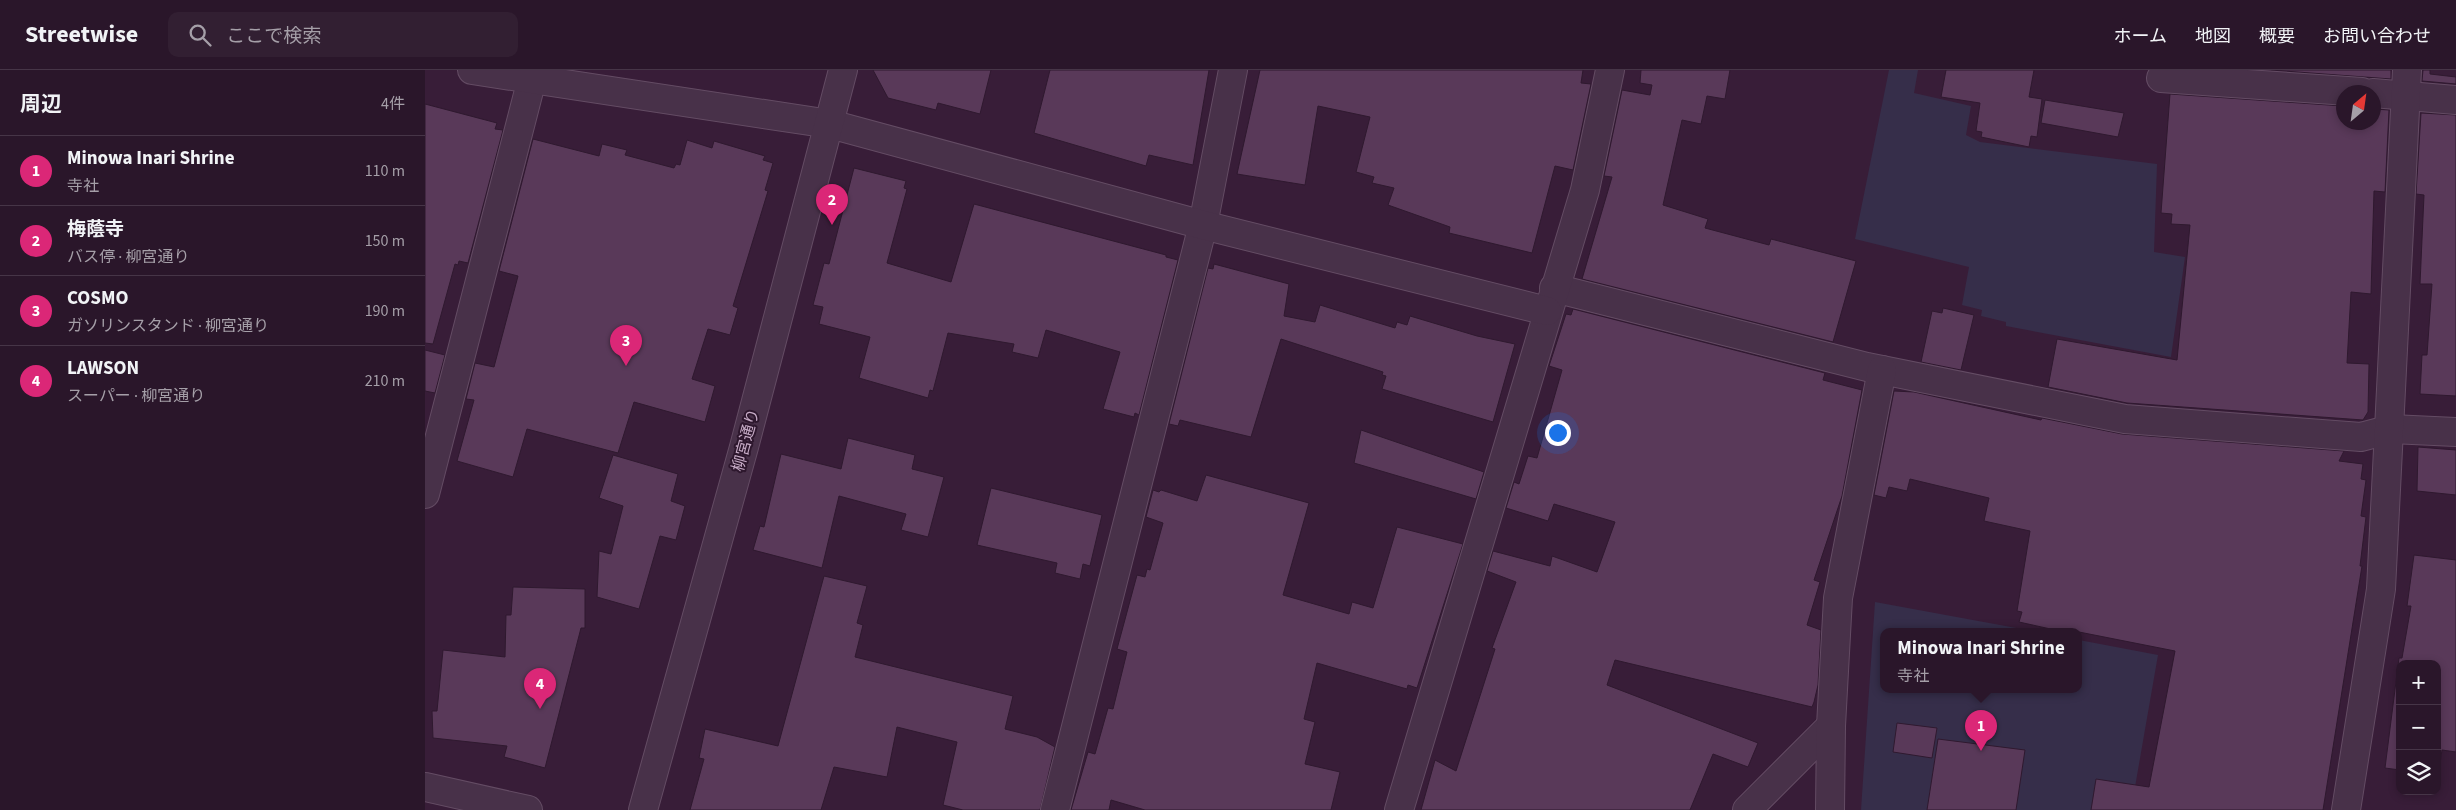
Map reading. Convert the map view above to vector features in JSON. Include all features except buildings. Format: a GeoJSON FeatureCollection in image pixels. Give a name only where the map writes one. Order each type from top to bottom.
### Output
{"type":"FeatureCollection","features":[{"type":"Feature","properties":{"kind":"street"},"geometry":{"type":"LineString","coordinates":[[472,70],[830,124],[1203,225],[1882,370],[2125,419],[2361,437],[2391,429],[2456,432]]}},
{"type":"Feature","properties":{"kind":"street","name":"柳宮通り"},"geometry":{"type":"LineString","coordinates":[[643,810],[830,124],[843,70]]}},
{"type":"Feature","properties":{"kind":"street"},"geometry":{"type":"LineString","coordinates":[[1055,810],[1203,225],[1233,70]]}},
{"type":"Feature","properties":{"kind":"street"},"geometry":{"type":"LineString","coordinates":[[1399,810],[1585,190],[1610,70]]}},
{"type":"Feature","properties":{"kind":"street"},"geometry":{"type":"LineString","coordinates":[[2161,78],[2336,90]]}},
{"type":"Feature","properties":{"kind":"street"},"geometry":{"type":"LineString","coordinates":[[425,494],[532,79]]}},
{"type":"Feature","properties":{"kind":"street"},"geometry":{"type":"LineString","coordinates":[[2381,91],[2406,83],[2456,100]]}},
{"type":"Feature","properties":{"kind":"street"},"geometry":{"type":"LineString","coordinates":[[2346,810],[2381,589],[2391,429],[2406,83]]}},
{"type":"Feature","properties":{"kind":"street"},"geometry":{"type":"LineString","coordinates":[[1830,810],[1831,726],[1838,598],[1882,370]]}},
{"type":"Feature","properties":{"kind":"street"},"geometry":{"type":"LineString","coordinates":[[1747,810],[1831,726]]}},
{"type":"Feature","properties":{"kind":"street"},"geometry":{"type":"LineString","coordinates":[[425,787],[528,810]]}},
{"type":"Feature","properties":{"kind":"shaded area"},"geometry":{"type":"Polygon","coordinates":[[[1889,70],[1918,70],[1914,93],[1971,106],[1966,135],[1980,142],[2157,164],[2154,252],[2185,257],[2171,357],[2006,326],[2006,322],[1981,316],[1982,310],[1962,305],[1969,267],[1855,239],[1889,70]]]}},
{"type":"Feature","properties":{"kind":"shaded area"},"geometry":{"type":"Polygon","coordinates":[[[1875,602],[2016,628],[1880,628],[1880,693],[2082,693],[2082,641],[2158,655],[2131,810],[1861,810],[1875,602]]]}},
{"type":"Feature","properties":{"kind":"place","name":"梅蔭寺"},"geometry":{"type":"Point","coordinates":[832,225]}},
{"type":"Feature","properties":{"kind":"place","name":"COSMO"},"geometry":{"type":"Point","coordinates":[626,366]}},
{"type":"Feature","properties":{"kind":"place","name":"LAWSON"},"geometry":{"type":"Point","coordinates":[540,709]}},
{"type":"Feature","properties":{"kind":"place","name":"Minowa Inari Shrine"},"geometry":{"type":"Point","coordinates":[1981,751]}}]}
